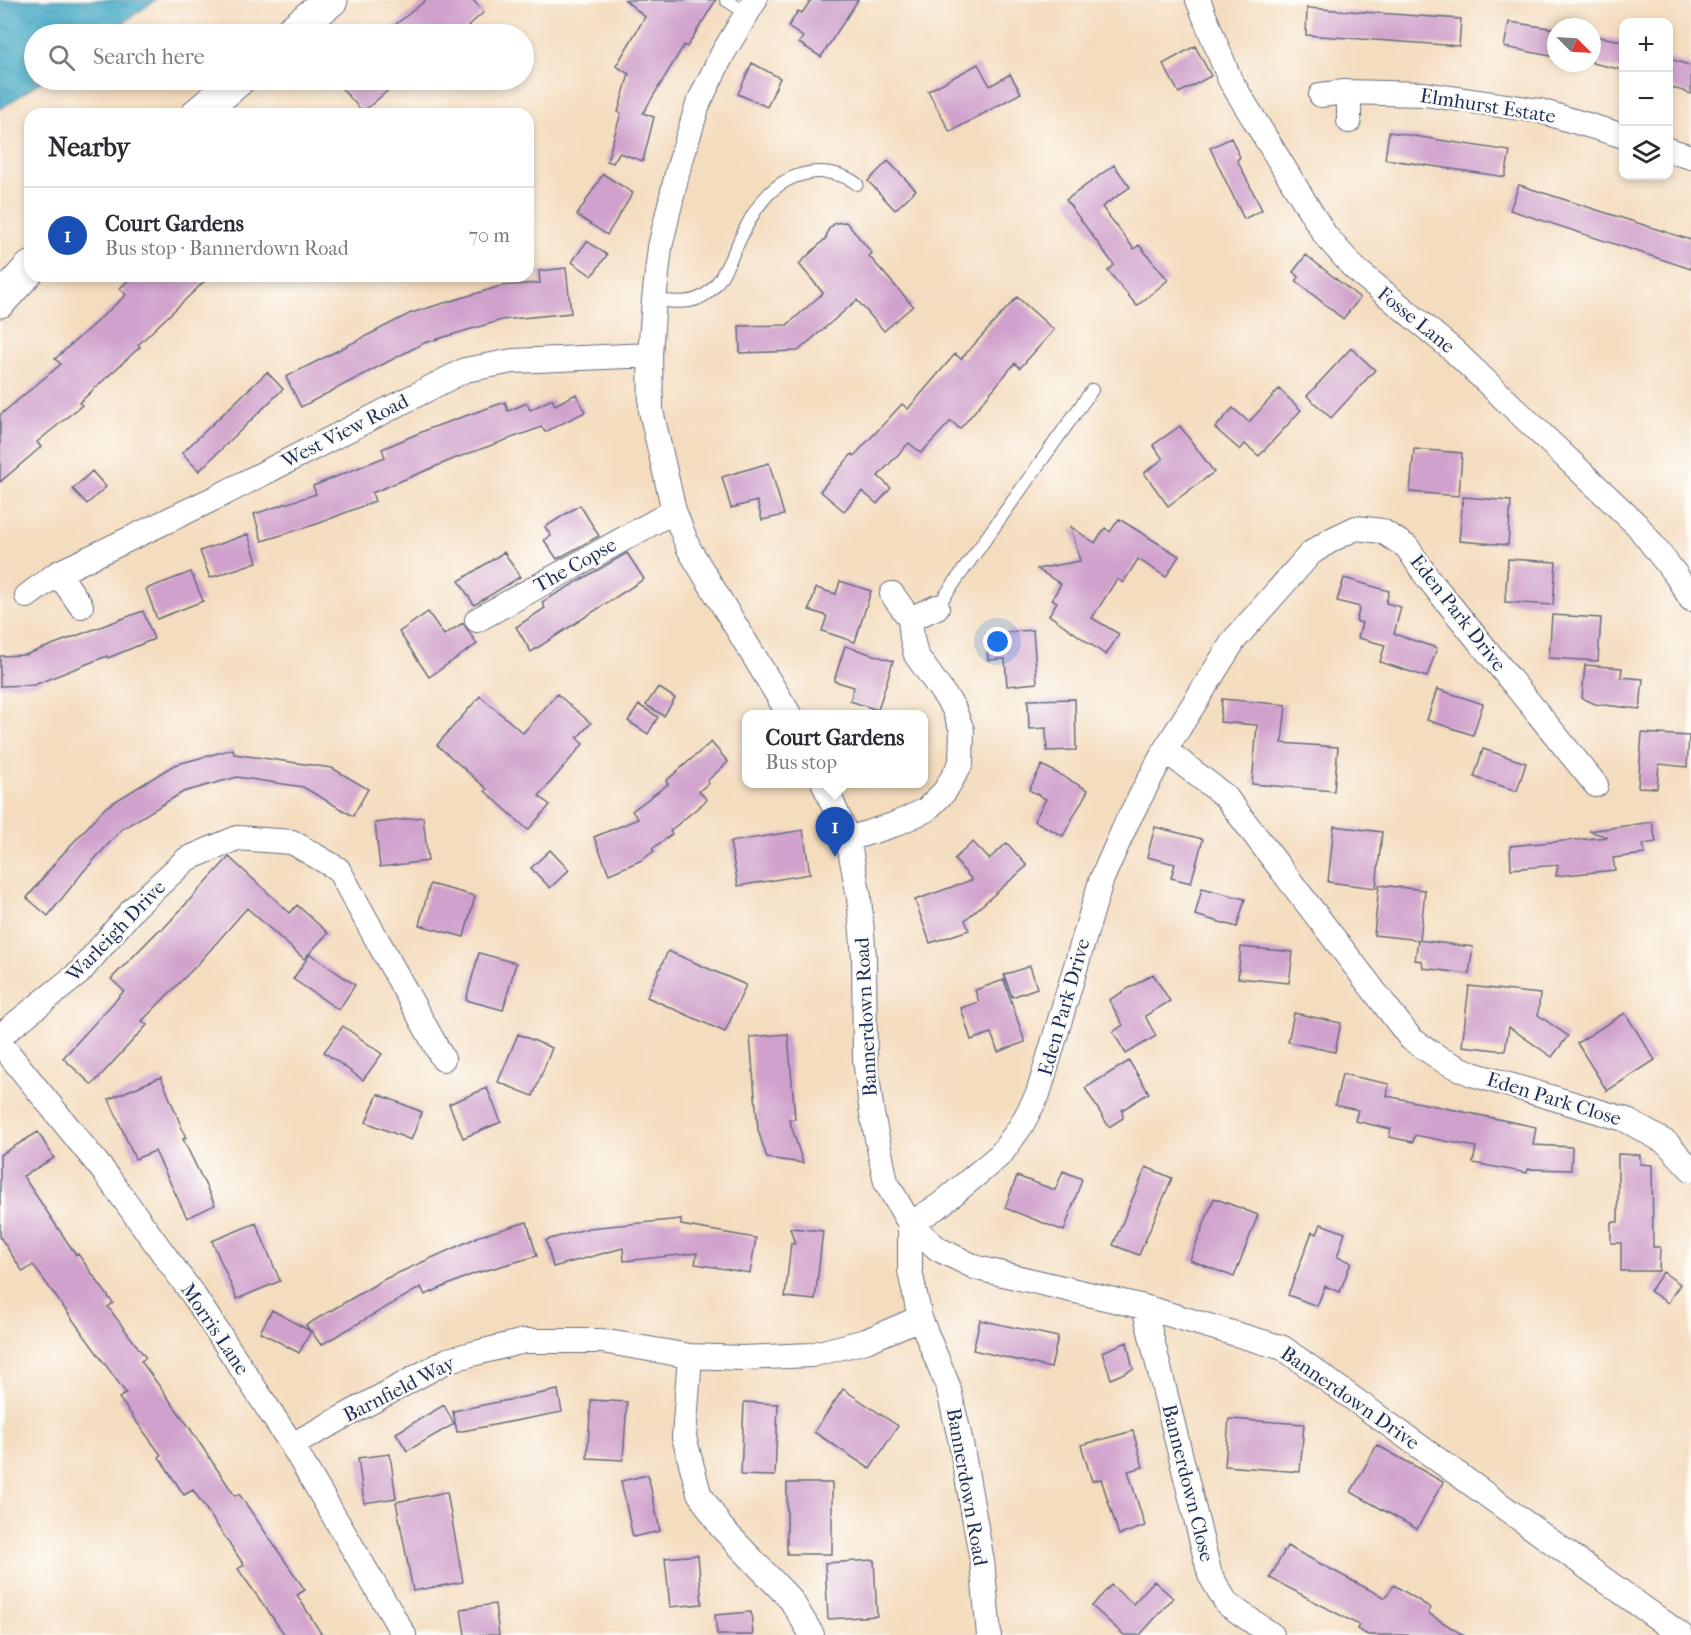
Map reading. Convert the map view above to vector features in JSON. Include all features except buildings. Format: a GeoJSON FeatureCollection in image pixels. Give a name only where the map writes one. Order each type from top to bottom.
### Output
{"type":"FeatureCollection","features":[{"type":"Feature","properties":{"kind":"street"},"geometry":{"type":"LineString","coordinates":[[301,24],[331,0]]}},
{"type":"Feature","properties":{"kind":"street","name":"Fosse Lane"},"geometry":{"type":"LineString","coordinates":[[1198,0],[1230,80],[1325,235],[1353,267],[1453,350],[1637,525],[1676,575],[1691,599]]}},
{"type":"Feature","properties":{"kind":"street"},"geometry":{"type":"LineString","coordinates":[[750,7],[723,53],[698,104],[678,170],[660,247],[654,300],[650,355],[651,411],[674,511],[689,549],[787,710]]}},
{"type":"Feature","properties":{"kind":"street"},"geometry":{"type":"LineString","coordinates":[[205,108],[226,90]]}},
{"type":"Feature","properties":{"kind":"street"},"geometry":{"type":"LineString","coordinates":[[1349,93],[1349,121]]}},
{"type":"Feature","properties":{"kind":"street","name":"Elmhurst Estate"},"geometry":{"type":"LineString","coordinates":[[1321,95],[1424,94],[1540,111],[1619,135]]}},
{"type":"Feature","properties":{"kind":"street"},"geometry":{"type":"LineString","coordinates":[[1673,152],[1691,157]]}},
{"type":"Feature","properties":{"kind":"street"},"geometry":{"type":"LineString","coordinates":[[0,301],[24,275]]}},
{"type":"Feature","properties":{"kind":"street","name":"West View Road"},"geometry":{"type":"LineString","coordinates":[[27,596],[58,573],[217,497],[465,370],[513,360],[650,355]]}},
{"type":"Feature","properties":{"kind":"street","name":"The Copse"},"geometry":{"type":"LineString","coordinates":[[477,620],[674,511]]}},
{"type":"Feature","properties":{"kind":"street","name":"Eden Park Drive"},"geometry":{"type":"LineString","coordinates":[[910,1224],[940,1205],[1001,1154],[1021,1126],[1038,1094],[1101,881],[1127,822],[1165,750],[1234,640],[1311,553],[1356,528],[1382,531],[1407,547],[1427,577],[1596,785]]}},
{"type":"Feature","properties":{"kind":"street"},"geometry":{"type":"LineString","coordinates":[[58,573],[81,606]]}},
{"type":"Feature","properties":{"kind":"street"},"geometry":{"type":"LineString","coordinates":[[848,838],[893,825],[926,810],[945,791],[961,763],[962,730],[953,707],[916,654],[910,619],[892,594]]}},
{"type":"Feature","properties":{"kind":"street"},"geometry":{"type":"LineString","coordinates":[[910,619],[938,608]]}},
{"type":"Feature","properties":{"kind":"street","name":"Eden Park Close"},"geometry":{"type":"LineString","coordinates":[[1165,750],[1226,796],[1411,1039],[1444,1061],[1472,1074],[1624,1119],[1667,1143],[1691,1169]]}},
{"type":"Feature","properties":{"kind":"street","name":"Bannerdown Road"},"geometry":{"type":"LineString","coordinates":[[826,788],[848,838],[859,897],[864,957],[865,1059],[872,1114],[886,1182],[910,1224],[910,1271],[920,1318],[948,1386],[961,1443],[982,1561],[989,1635]]}},
{"type":"Feature","properties":{"kind":"street","name":"Warleigh Drive"},"geometry":{"type":"LineString","coordinates":[[0,1036],[79,973],[134,908],[187,859],[237,838],[292,842],[338,868],[443,1059]]}},
{"type":"Feature","properties":{"kind":"street","name":"Morris Lane"},"geometry":{"type":"LineString","coordinates":[[0,1043],[112,1182],[194,1296],[292,1445],[404,1635]]}},
{"type":"Feature","properties":{"kind":"street","name":"Bannerdown Drive"},"geometry":{"type":"LineString","coordinates":[[910,1224],[938,1249],[977,1268],[1144,1307],[1283,1348],[1682,1635]]}},
{"type":"Feature","properties":{"kind":"street","name":"Bannerdown Close"},"geometry":{"type":"LineString","coordinates":[[1144,1307],[1210,1575],[1227,1604],[1272,1635]]}},
{"type":"Feature","properties":{"kind":"street","name":"Barnfield Way"},"geometry":{"type":"LineString","coordinates":[[292,1445],[448,1360],[524,1341],[602,1341],[690,1356],[743,1358],[811,1355],[866,1341],[920,1318]]}},
{"type":"Feature","properties":{"kind":"street"},"geometry":{"type":"LineString","coordinates":[[690,1356],[684,1437],[699,1492],[721,1527],[791,1600],[812,1635]]}},
{"type":"Feature","properties":{"kind":"lane"},"geometry":{"type":"LineString","coordinates":[[726,0],[750,7]]}},
{"type":"Feature","properties":{"kind":"lane"},"geometry":{"type":"LineString","coordinates":[[654,300],[686,301],[701,298],[708,292],[723,274],[765,197],[784,180],[816,171],[835,174],[857,184]]}},
{"type":"Feature","properties":{"kind":"lane"},"geometry":{"type":"LineString","coordinates":[[938,608],[1092,390]]}},
{"type":"Feature","properties":{"kind":"water"},"geometry":{"type":"Polygon","coordinates":[[[0,0],[155,0],[121,24],[24,24],[24,90],[28,90],[0,109],[0,0]]]}},
{"type":"Feature","properties":{"kind":"place","name":"Court Gardens"},"geometry":{"type":"Point","coordinates":[835,857]}}]}
